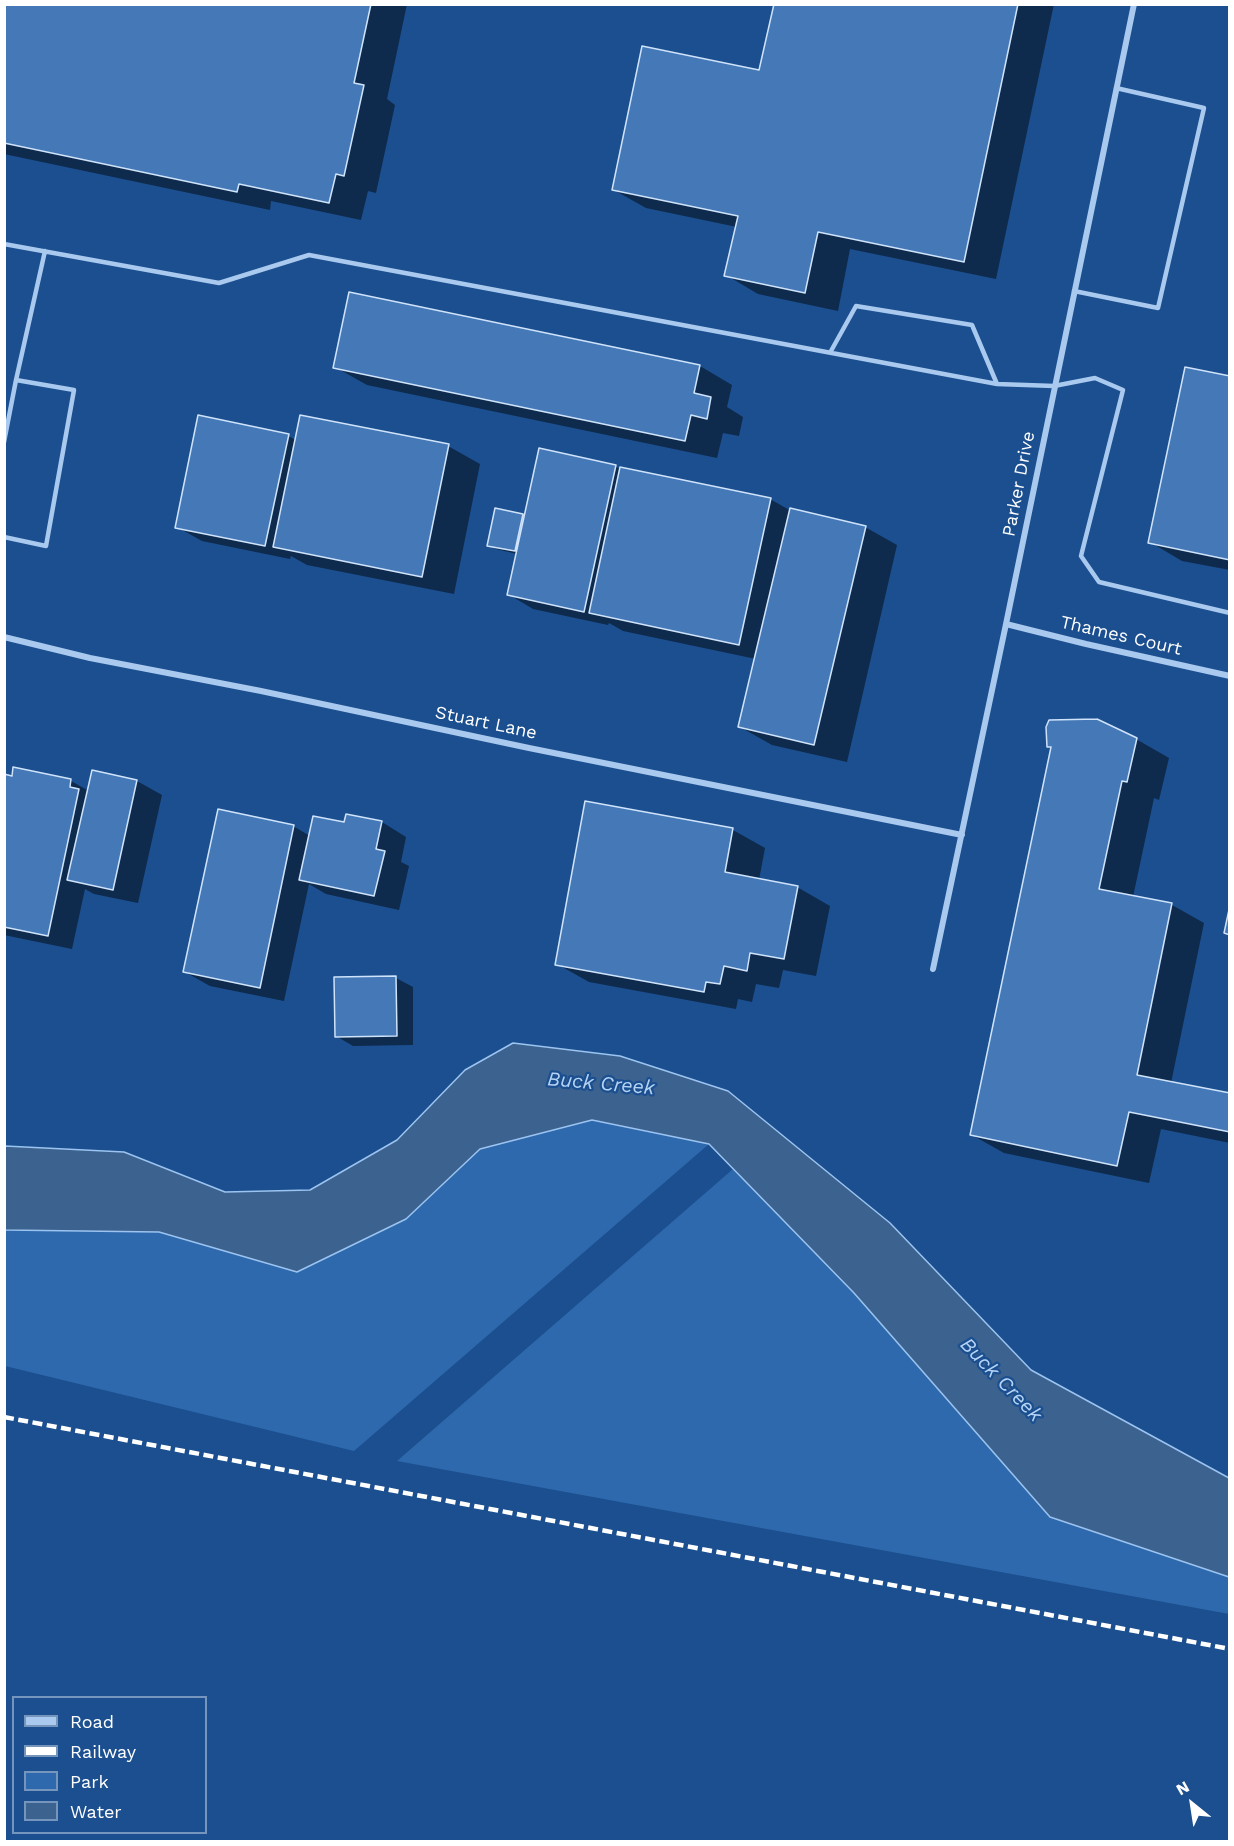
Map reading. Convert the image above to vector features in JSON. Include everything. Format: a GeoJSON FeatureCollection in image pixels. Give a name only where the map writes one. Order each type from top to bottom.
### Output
{"type":"FeatureCollection","features":[{"type":"Feature","properties":{"kind":"street","name":"Parker Drive"},"geometry":{"type":"LineString","coordinates":[[933,969],[1134,4]]}},
{"type":"Feature","properties":{"kind":"street","name":"Thames Court"},"geometry":{"type":"LineString","coordinates":[[1006,624],[1230,676]]}},
{"type":"Feature","properties":{"kind":"street","name":"Stuart Lane"},"geometry":{"type":"LineString","coordinates":[[4,637],[90,658],[962,835]]}},
{"type":"Feature","properties":{"kind":"lane"},"geometry":{"type":"LineString","coordinates":[[1074,291],[1158,308],[1204,108],[1116,88]]}},
{"type":"Feature","properties":{"kind":"lane"},"geometry":{"type":"LineString","coordinates":[[4,244],[219,283],[309,255],[831,351],[997,384],[1054,386],[1095,378],[1124,390],[1081,556],[1099,582],[1230,613]]}},
{"type":"Feature","properties":{"kind":"lane"},"geometry":{"type":"LineString","coordinates":[[4,442],[45,251]]}},
{"type":"Feature","properties":{"kind":"lane"},"geometry":{"type":"LineString","coordinates":[[831,351],[856,306],[972,326],[997,384]]}},
{"type":"Feature","properties":{"kind":"lane"},"geometry":{"type":"LineString","coordinates":[[4,537],[46,546],[75,390],[16,380]]}},
{"type":"Feature","properties":{"kind":"green space"},"geometry":{"type":"Polygon","coordinates":[[[592,1120],[709,1144],[354,1451],[5,1366],[5,1230],[159,1232],[297,1272],[405,1219],[480,1149],[592,1120]]]}},
{"type":"Feature","properties":{"kind":"green space"},"geometry":{"type":"Polygon","coordinates":[[[733,1169],[854,1293],[1050,1517],[1229,1577],[1229,1614],[397,1461],[733,1169]]]}},
{"type":"Feature","properties":{"kind":"water","name":"Buck Creek"},"geometry":{"type":"Polygon","coordinates":[[[513,1043],[620,1056],[728,1091],[890,1223],[1031,1370],[1229,1478],[1229,1577],[1050,1517],[854,1293],[709,1144],[592,1120],[480,1149],[406,1219],[297,1272],[159,1232],[5,1230],[5,1146],[124,1152],[225,1192],[310,1190],[397,1140],[465,1070],[513,1043]]]}},
{"type":"Feature","properties":{"kind":"building"},"geometry":{"type":"Polygon","coordinates":[[[4,4],[371,4],[354,83],[364,85],[344,176],[336,174],[329,203],[239,184],[237,192],[4,143],[4,4]]]}},
{"type":"Feature","properties":{"kind":"building"},"geometry":{"type":"Polygon","coordinates":[[[774,4],[1018,4],[964,262],[818,232],[805,293],[724,276],[738,216],[612,190],[642,46],[759,70],[774,4]]]}},
{"type":"Feature","properties":{"kind":"building"},"geometry":{"type":"Polygon","coordinates":[[[349,292],[700,365],[694,393],[711,397],[707,419],[691,415],[685,441],[333,368],[349,292]]]}},
{"type":"Feature","properties":{"kind":"building"},"geometry":{"type":"Polygon","coordinates":[[[1185,367],[1230,376],[1230,560],[1148,543],[1185,367]]]}},
{"type":"Feature","properties":{"kind":"building"},"geometry":{"type":"Polygon","coordinates":[[[198,415],[289,434],[265,546],[175,528],[198,415]]]}},
{"type":"Feature","properties":{"kind":"building"},"geometry":{"type":"Polygon","coordinates":[[[300,415],[449,444],[422,577],[273,547],[300,415]]]}},
{"type":"Feature","properties":{"kind":"building"},"geometry":{"type":"Polygon","coordinates":[[[539,448],[616,465],[584,612],[507,595],[539,448]]]}},
{"type":"Feature","properties":{"kind":"building"},"geometry":{"type":"Polygon","coordinates":[[[620,467],[771,498],[739,645],[589,613],[620,467]]]}},
{"type":"Feature","properties":{"kind":"building"},"geometry":{"type":"Polygon","coordinates":[[[495,508],[523,514],[515,551],[487,546],[495,508]]]}},
{"type":"Feature","properties":{"kind":"building"},"geometry":{"type":"Polygon","coordinates":[[[790,508],[866,526],[814,745],[738,727],[790,508]]]}},
{"type":"Feature","properties":{"kind":"building"},"geometry":{"type":"Polygon","coordinates":[[[1097,719],[1137,738],[1127,782],[1122,781],[1099,889],[1172,903],[1137,1075],[1230,1093],[1230,1132],[1129,1112],[1117,1166],[970,1135],[1051,747],[1047,747],[1046,727],[1049,720],[1097,719]]]}},
{"type":"Feature","properties":{"kind":"building"},"geometry":{"type":"Polygon","coordinates":[[[13,767],[71,779],[70,787],[79,789],[48,936],[4,927],[4,774],[12,776],[13,767]]]}},
{"type":"Feature","properties":{"kind":"building"},"geometry":{"type":"Polygon","coordinates":[[[92,770],[137,780],[113,890],[67,880],[92,770]]]}},
{"type":"Feature","properties":{"kind":"building"},"geometry":{"type":"Polygon","coordinates":[[[585,801],[733,828],[725,872],[798,886],[784,959],[750,953],[747,971],[724,966],[720,984],[706,982],[704,992],[555,965],[585,801]]]}},
{"type":"Feature","properties":{"kind":"building"},"geometry":{"type":"Polygon","coordinates":[[[218,809],[294,825],[260,988],[183,972],[218,809]]]}},
{"type":"Feature","properties":{"kind":"building"},"geometry":{"type":"Polygon","coordinates":[[[346,814],[382,821],[376,849],[385,851],[374,896],[299,880],[313,816],[344,822],[346,814]]]}},
{"type":"Feature","properties":{"kind":"building"},"geometry":{"type":"Polygon","coordinates":[[[1230,905],[1230,935],[1224,933],[1230,905]]]}},
{"type":"Feature","properties":{"kind":"building"},"geometry":{"type":"Polygon","coordinates":[[[396,976],[397,1036],[335,1037],[334,977],[396,976]]]}},
{"type":"Feature","properties":{"kind":"railway"},"geometry":{"type":"LineString","coordinates":[[4,1417],[1230,1649]]}}]}
